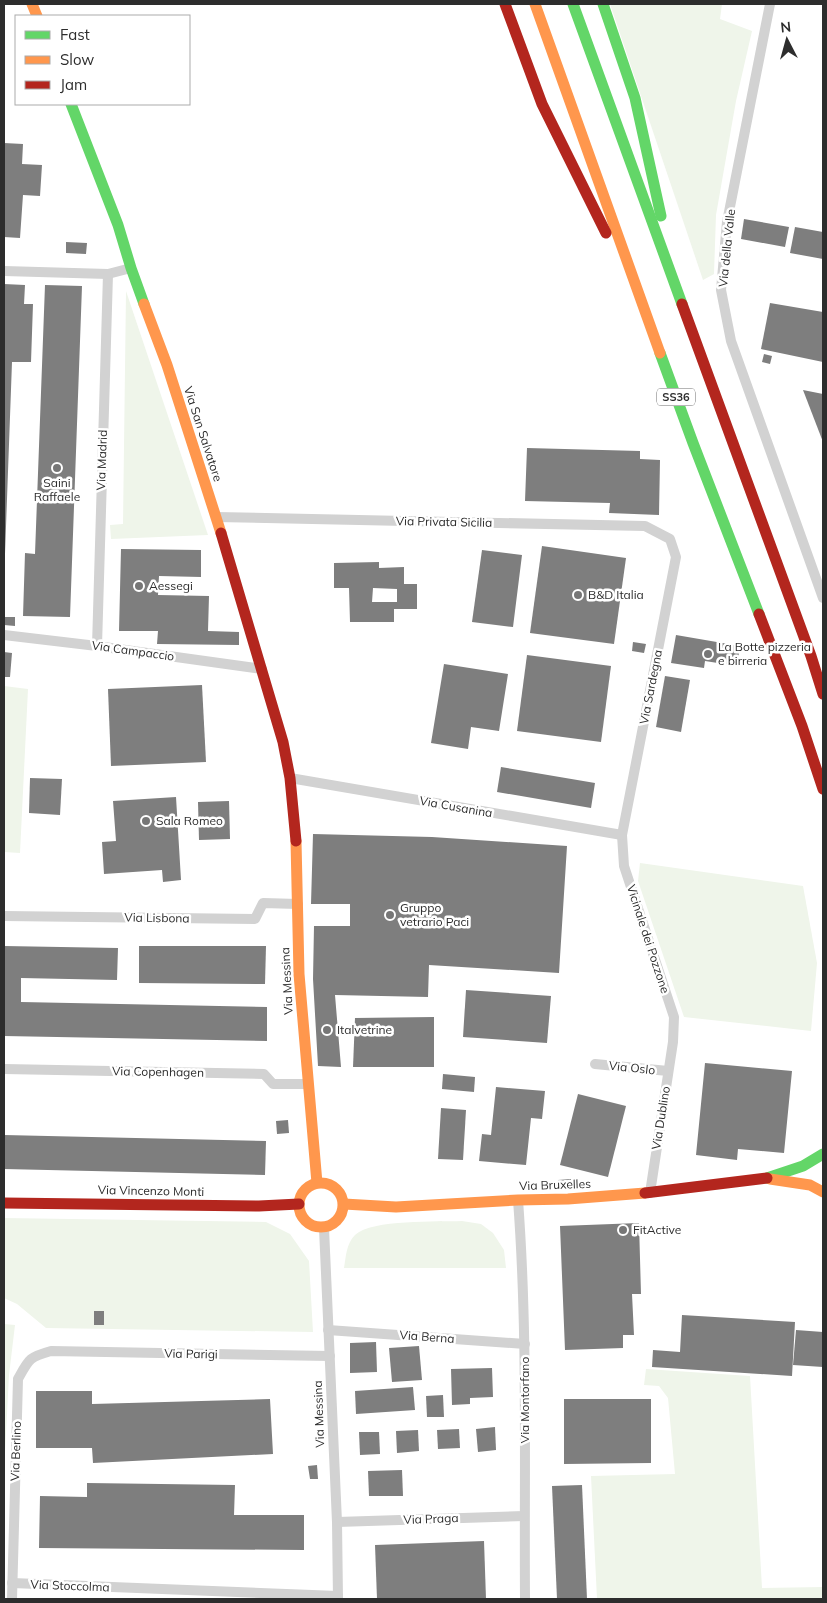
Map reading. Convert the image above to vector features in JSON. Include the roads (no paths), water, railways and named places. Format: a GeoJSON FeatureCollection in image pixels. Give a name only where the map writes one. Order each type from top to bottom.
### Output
{"type":"FeatureCollection","features":[{"type":"Feature","properties":{"kind":"main road"},"geometry":{"type":"LineString","coordinates":[[506,4],[542,104],[646,314]]}},
{"type":"Feature","properties":{"kind":"main road","name":"SS36"},"geometry":{"type":"LineString","coordinates":[[535,4],[693,443],[802,726],[823,788]]}},
{"type":"Feature","properties":{"kind":"main road","name":"SS36"},"geometry":{"type":"LineString","coordinates":[[573,4],[811,656],[823,694]]}},
{"type":"Feature","properties":{"kind":"main road"},"geometry":{"type":"LineString","coordinates":[[603,4],[635,98],[678,291]]}},
{"type":"Feature","properties":{"kind":"main road","name":"Via San Salvatore"},"geometry":{"type":"LineString","coordinates":[[71,105],[118,225],[131,268],[167,365],[278,720],[290,778]]}},
{"type":"Feature","properties":{"kind":"main road","name":"Via Messina"},"geometry":{"type":"LineString","coordinates":[[290,778],[296,828],[299,974],[317,1183]]}},
{"type":"Feature","properties":{"kind":"main road"},"geometry":{"type":"LineString","coordinates":[[766,1178],[803,1166],[823,1154]]}},
{"type":"Feature","properties":{"kind":"main road"},"geometry":{"type":"LineString","coordinates":[[766,1178],[810,1185],[823,1192]]}},
{"type":"Feature","properties":{"kind":"main road","name":"Via Bruxelles"},"geometry":{"type":"LineString","coordinates":[[344,1204],[396,1207],[568,1199],[650,1193],[766,1178]]}},
{"type":"Feature","properties":{"kind":"main road"},"geometry":{"type":"LineString","coordinates":[[317,1183],[336,1187],[343,1198],[344,1204],[343,1211],[336,1222],[324,1228],[309,1224],[303,1219],[299,1204],[304,1190],[317,1183]]}},
{"type":"Feature","properties":{"kind":"main road","name":"Via Vincenzo Monti"},"geometry":{"type":"LineString","coordinates":[[4,1203],[260,1206],[299,1204]]}},
{"type":"Feature","properties":{"kind":"street","name":"Via della Valle"},"geometry":{"type":"LineString","coordinates":[[770,4],[728,222],[722,290],[730,341],[823,598]]}},
{"type":"Feature","properties":{"kind":"street"},"geometry":{"type":"LineString","coordinates":[[4,271],[108,274],[131,268]]}},
{"type":"Feature","properties":{"kind":"street","name":"Via Madrid"},"geometry":{"type":"LineString","coordinates":[[97,646],[108,274]]}},
{"type":"Feature","properties":{"kind":"street","name":"Via Privata Sicilia"},"geometry":{"type":"LineString","coordinates":[[216,517],[645,526],[670,539]]}},
{"type":"Feature","properties":{"kind":"street","name":"Via Sardegna"},"geometry":{"type":"LineString","coordinates":[[622,835],[676,557],[670,539]]}},
{"type":"Feature","properties":{"kind":"street","name":"Via Campaccio"},"geometry":{"type":"LineString","coordinates":[[4,635],[262,669]]}},
{"type":"Feature","properties":{"kind":"street","name":"Via Cusanina"},"geometry":{"type":"LineString","coordinates":[[290,778],[622,835]]}},
{"type":"Feature","properties":{"kind":"street","name":"Vicinale dei Pozzone"},"geometry":{"type":"LineString","coordinates":[[622,835],[624,866],[674,1017],[672,1042]]}},
{"type":"Feature","properties":{"kind":"street","name":"Via Lisbona"},"geometry":{"type":"LineString","coordinates":[[5,916],[255,919],[263,903],[298,904]]}},
{"type":"Feature","properties":{"kind":"street","name":"Via Dublino"},"geometry":{"type":"LineString","coordinates":[[650,1193],[672,1042]]}},
{"type":"Feature","properties":{"kind":"street","name":"Via Oslo"},"geometry":{"type":"LineString","coordinates":[[595,1064],[668,1071]]}},
{"type":"Feature","properties":{"kind":"street","name":"Via Copenhagen"},"geometry":{"type":"LineString","coordinates":[[4,1069],[264,1074],[273,1084],[308,1084]]}},
{"type":"Feature","properties":{"kind":"street","name":"Via Montorfano"},"geometry":{"type":"LineString","coordinates":[[518,1200],[523,1271],[525,1344],[525,1599]]}},
{"type":"Feature","properties":{"kind":"street","name":"Via Messina"},"geometry":{"type":"LineString","coordinates":[[324,1228],[337,1522],[338,1598]]}},
{"type":"Feature","properties":{"kind":"street","name":"Via Berna"},"geometry":{"type":"LineString","coordinates":[[328,1330],[525,1344]]}},
{"type":"Feature","properties":{"kind":"street","name":"Via Parigi"},"geometry":{"type":"LineString","coordinates":[[51,1351],[330,1356]]}},
{"type":"Feature","properties":{"kind":"street","name":"Via Berlino"},"geometry":{"type":"LineString","coordinates":[[12,1599],[18,1379],[26,1364],[35,1355],[51,1351]]}},
{"type":"Feature","properties":{"kind":"street","name":"Via Praga"},"geometry":{"type":"LineString","coordinates":[[337,1522],[524,1516]]}},
{"type":"Feature","properties":{"kind":"street","name":"Via Stoccolma"},"geometry":{"type":"LineString","coordinates":[[12,1583],[338,1598]]}},
{"type":"Feature","properties":{"kind":"place","name":"Saini Raffaele"},"geometry":{"type":"Point","coordinates":[57,468]}},
{"type":"Feature","properties":{"kind":"place","name":"Aessegi"},"geometry":{"type":"Point","coordinates":[139,586]}},
{"type":"Feature","properties":{"kind":"place","name":"B&D Italia"},"geometry":{"type":"Point","coordinates":[578,595]}},
{"type":"Feature","properties":{"kind":"place","name":"La Botte pizzeria e birreria"},"geometry":{"type":"Point","coordinates":[708,654]}},
{"type":"Feature","properties":{"kind":"place","name":"Sala Romeo"},"geometry":{"type":"Point","coordinates":[146,821]}},
{"type":"Feature","properties":{"kind":"place","name":"Gruppo vetrario Paci"},"geometry":{"type":"Point","coordinates":[390,915]}},
{"type":"Feature","properties":{"kind":"place","name":"Italvetrine"},"geometry":{"type":"Point","coordinates":[327,1030]}},
{"type":"Feature","properties":{"kind":"place","name":"FitActive"},"geometry":{"type":"Point","coordinates":[623,1230]}}]}
